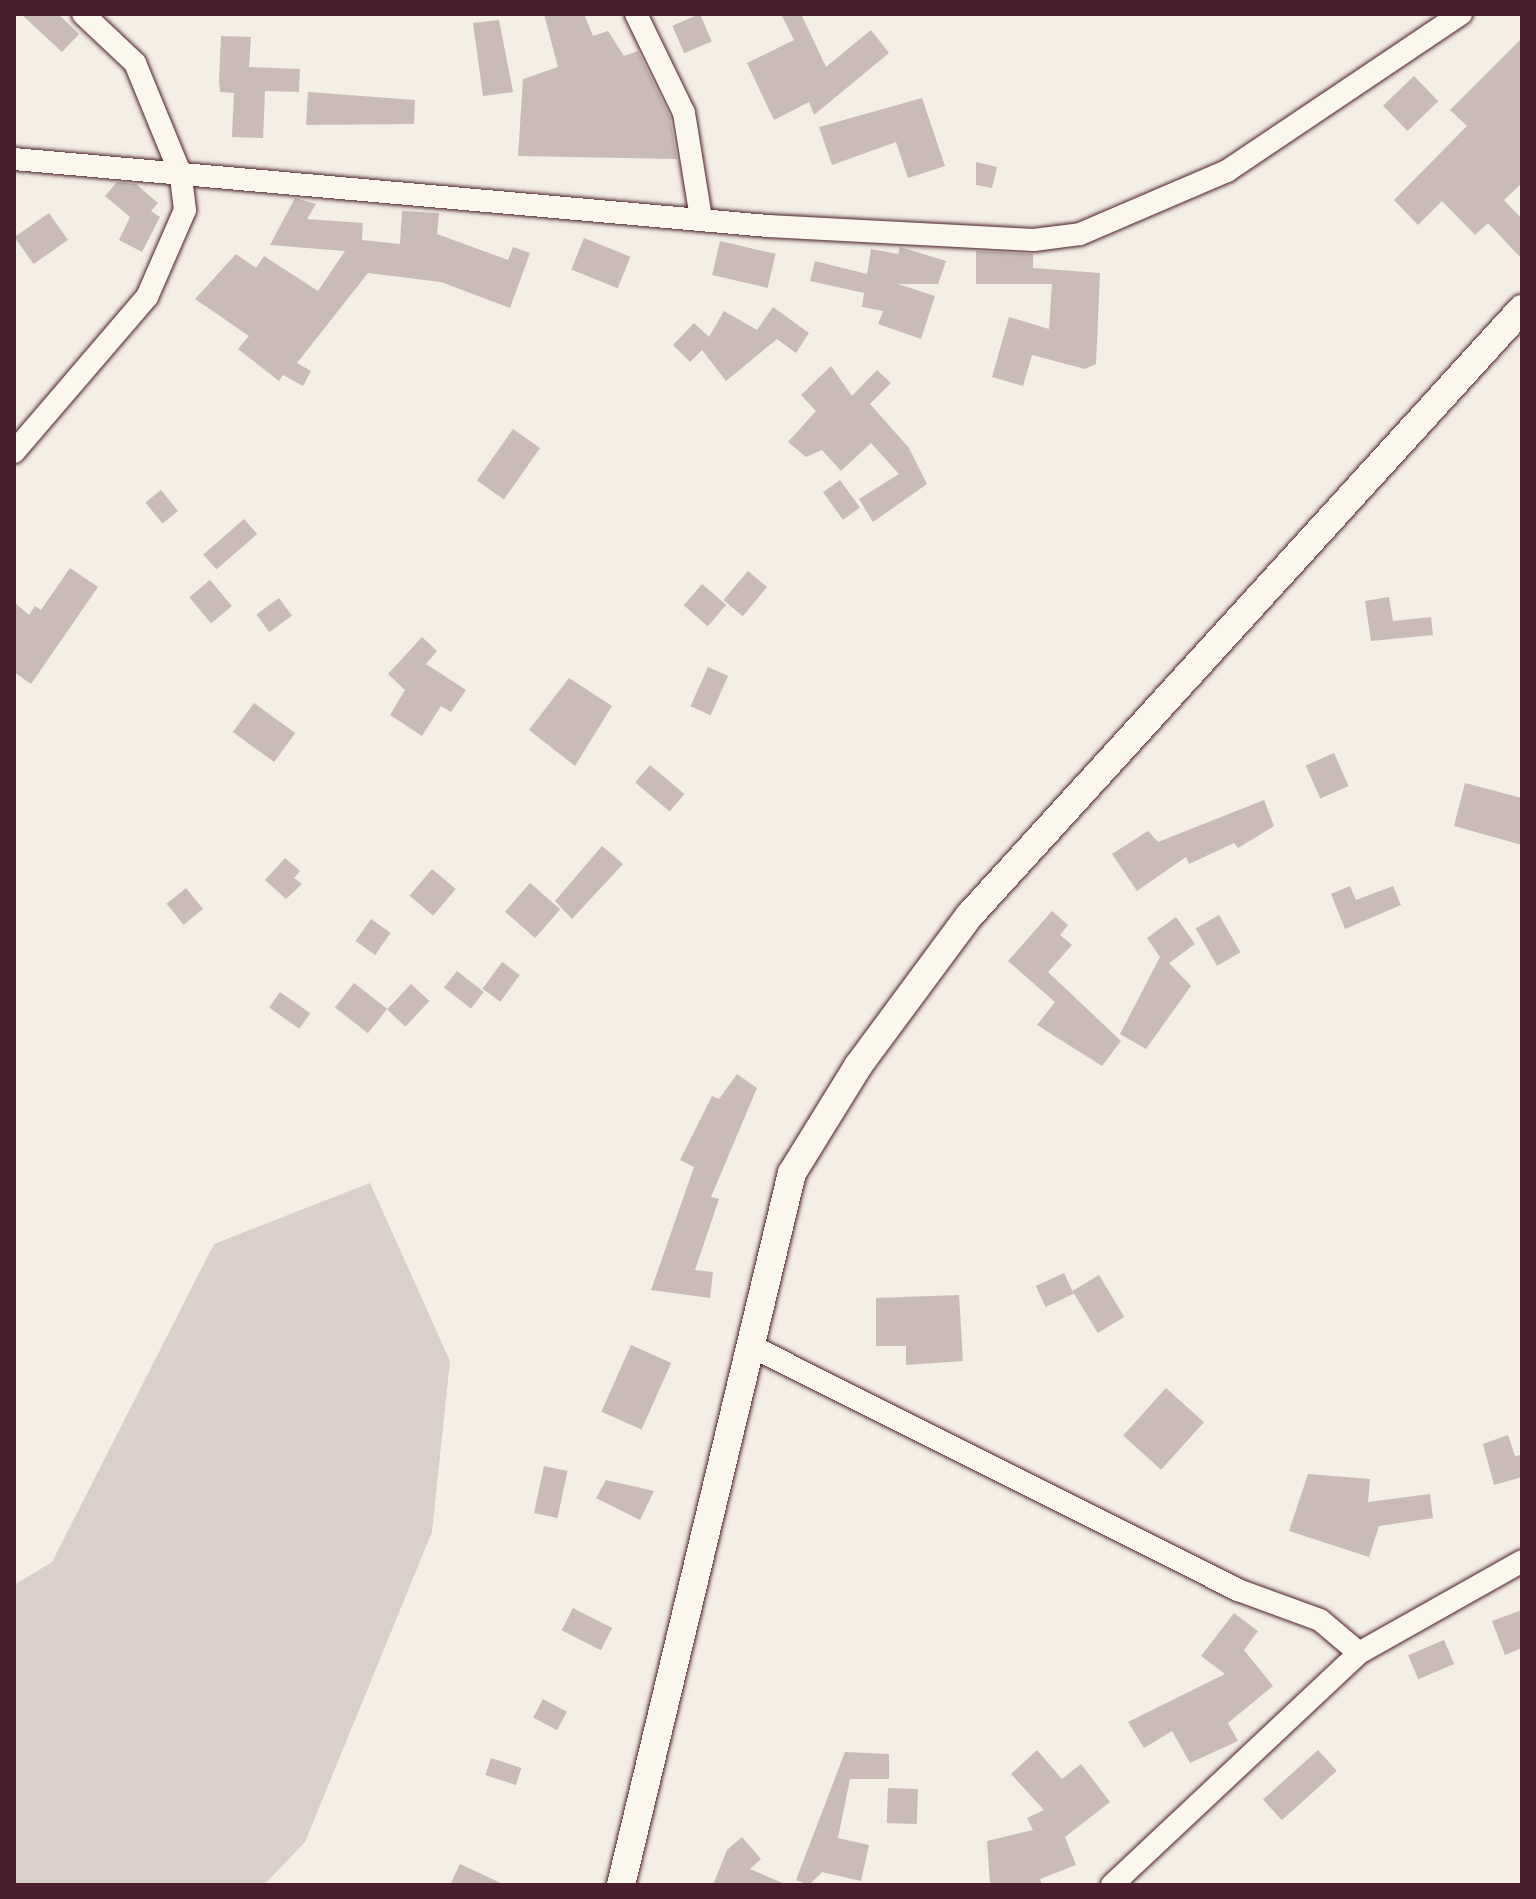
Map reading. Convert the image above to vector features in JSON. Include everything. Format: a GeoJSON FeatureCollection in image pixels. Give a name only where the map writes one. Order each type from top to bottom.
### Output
{"type":"FeatureCollection","features":[{"type":"Feature","properties":{"kind":"street"},"geometry":{"type":"LineString","coordinates":[[14,452],[147,297],[185,210],[181,175],[135,63],[83,14]]}},
{"type":"Feature","properties":{"kind":"street"},"geometry":{"type":"LineString","coordinates":[[636,14],[688,124],[701,218]]}},
{"type":"Feature","properties":{"kind":"street"},"geometry":{"type":"LineString","coordinates":[[14,159],[979,241],[1080,234],[1183,194],[1275,145],[1461,14]]}},
{"type":"Feature","properties":{"kind":"street"},"geometry":{"type":"LineString","coordinates":[[621,1885],[792,1173],[904,1004],[969,916],[1522,309]]}},
{"type":"Feature","properties":{"kind":"street"},"geometry":{"type":"LineString","coordinates":[[749,1345],[1238,1590],[1320,1620],[1359,1653]]}},
{"type":"Feature","properties":{"kind":"street"},"geometry":{"type":"LineString","coordinates":[[1112,1885],[1359,1653],[1522,1561]]}},
{"type":"Feature","properties":{"kind":"shaded area"},"geometry":{"type":"Polygon","coordinates":[[[370,1183],[450,1361],[432,1532],[305,1842],[264,1885],[14,1885],[14,1585],[52,1562],[214,1244],[370,1183]]]}},
{"type":"Feature","properties":{"kind":"building"},"geometry":{"type":"Polygon","coordinates":[[[21,14],[58,14],[79,34],[62,52],[21,14]]]}},
{"type":"Feature","properties":{"kind":"building"},"geometry":{"type":"Polygon","coordinates":[[[544,14],[584,14],[593,36],[608,31],[624,56],[638,51],[670,117],[677,159],[518,156],[523,79],[558,67],[544,14]]]}},
{"type":"Feature","properties":{"kind":"building"},"geometry":{"type":"Polygon","coordinates":[[[700,14],[712,42],[684,53],[672,26],[700,14]]]}},
{"type":"Feature","properties":{"kind":"building"},"geometry":{"type":"Polygon","coordinates":[[[781,14],[801,14],[826,67],[871,30],[889,53],[814,115],[809,102],[774,120],[747,63],[794,40],[781,14]]]}},
{"type":"Feature","properties":{"kind":"building"},"geometry":{"type":"Polygon","coordinates":[[[499,20],[513,92],[483,96],[473,23],[499,20]]]}},
{"type":"Feature","properties":{"kind":"building"},"geometry":{"type":"Polygon","coordinates":[[[221,36],[251,37],[249,67],[300,69],[299,92],[265,91],[263,138],[232,137],[234,93],[220,92],[221,36]]]}},
{"type":"Feature","properties":{"kind":"building"},"geometry":{"type":"Polygon","coordinates":[[[1522,38],[1522,183],[1504,200],[1522,219],[1522,259],[1488,223],[1475,235],[1442,201],[1418,225],[1394,200],[1467,126],[1450,110],[1522,38]]]}},
{"type":"Feature","properties":{"kind":"building"},"geometry":{"type":"Polygon","coordinates":[[[1414,76],[1438,101],[1407,131],[1383,106],[1414,76]]]}},
{"type":"Feature","properties":{"kind":"building"},"geometry":{"type":"Polygon","coordinates":[[[308,92],[415,100],[414,124],[306,125],[308,92]]]}},
{"type":"Feature","properties":{"kind":"building"},"geometry":{"type":"Polygon","coordinates":[[[922,98],[945,166],[908,178],[896,142],[832,165],[819,127],[922,98]]]}},
{"type":"Feature","properties":{"kind":"building"},"geometry":{"type":"Polygon","coordinates":[[[976,162],[997,167],[992,188],[976,185],[976,162]]]}},
{"type":"Feature","properties":{"kind":"building"},"geometry":{"type":"Polygon","coordinates":[[[117,182],[136,184],[158,203],[151,211],[160,217],[142,252],[119,240],[130,217],[105,196],[117,182]]]}},
{"type":"Feature","properties":{"kind":"building"},"geometry":{"type":"Polygon","coordinates":[[[295,198],[316,204],[307,219],[363,223],[362,240],[400,244],[402,211],[439,213],[437,234],[508,260],[513,247],[530,253],[510,308],[441,282],[368,273],[297,363],[311,371],[303,386],[283,375],[279,381],[238,349],[249,336],[195,299],[236,254],[256,268],[264,256],[318,291],[345,251],[270,245],[295,198]]]}},
{"type":"Feature","properties":{"kind":"building"},"geometry":{"type":"Polygon","coordinates":[[[49,213],[68,240],[34,264],[15,237],[49,213]]]}},
{"type":"Feature","properties":{"kind":"building"},"geometry":{"type":"Polygon","coordinates":[[[584,238],[630,257],[618,288],[571,270],[584,238]]]}},
{"type":"Feature","properties":{"kind":"building"},"geometry":{"type":"Polygon","coordinates":[[[720,241],[776,254],[768,288],[712,275],[720,241]]]}},
{"type":"Feature","properties":{"kind":"building"},"geometry":{"type":"Polygon","coordinates":[[[900,247],[946,261],[938,284],[898,284],[935,296],[921,339],[878,324],[883,311],[862,307],[864,293],[810,281],[815,261],[867,274],[871,249],[898,254],[900,247]]]}},
{"type":"Feature","properties":{"kind":"building"},"geometry":{"type":"Polygon","coordinates":[[[976,251],[1033,254],[1033,268],[1100,273],[1096,364],[1085,369],[1032,355],[1023,386],[992,377],[1009,317],[1049,329],[1052,284],[976,284],[976,251]]]}},
{"type":"Feature","properties":{"kind":"building"},"geometry":{"type":"Polygon","coordinates":[[[773,307],[809,333],[796,353],[777,339],[726,381],[702,350],[690,362],[673,345],[694,323],[709,337],[724,311],[757,330],[773,307]]]}},
{"type":"Feature","properties":{"kind":"building"},"geometry":{"type":"Polygon","coordinates":[[[831,366],[852,396],[877,370],[891,383],[870,404],[909,448],[927,484],[873,522],[859,499],[899,474],[871,443],[841,471],[822,450],[806,457],[788,442],[816,411],[801,395],[831,366]]]}},
{"type":"Feature","properties":{"kind":"building"},"geometry":{"type":"Polygon","coordinates":[[[513,429],[540,448],[504,500],[477,481],[513,429]]]}},
{"type":"Feature","properties":{"kind":"building"},"geometry":{"type":"Polygon","coordinates":[[[840,480],[860,508],[843,520],[823,492],[840,480]]]}},
{"type":"Feature","properties":{"kind":"building"},"geometry":{"type":"Polygon","coordinates":[[[161,490],[178,511],[162,524],[145,503],[161,490]]]}},
{"type":"Feature","properties":{"kind":"building"},"geometry":{"type":"Polygon","coordinates":[[[244,519],[257,534],[216,570],[203,554],[244,519]]]}},
{"type":"Feature","properties":{"kind":"building"},"geometry":{"type":"Polygon","coordinates":[[[70,568],[98,587],[31,684],[14,672],[14,602],[29,615],[35,606],[41,610],[70,568]]]}},
{"type":"Feature","properties":{"kind":"building"},"geometry":{"type":"Polygon","coordinates":[[[748,571],[767,587],[743,616],[724,600],[748,571]]]}},
{"type":"Feature","properties":{"kind":"building"},"geometry":{"type":"Polygon","coordinates":[[[210,580],[232,606],[211,623],[189,597],[210,580]]]}},
{"type":"Feature","properties":{"kind":"building"},"geometry":{"type":"Polygon","coordinates":[[[702,584],[726,605],[708,626],[684,605],[702,584]]]}},
{"type":"Feature","properties":{"kind":"building"},"geometry":{"type":"Polygon","coordinates":[[[1389,597],[1393,621],[1431,617],[1433,635],[1371,641],[1365,601],[1389,597]]]}},
{"type":"Feature","properties":{"kind":"building"},"geometry":{"type":"Polygon","coordinates":[[[279,598],[292,616],[269,632],[256,614],[279,598]]]}},
{"type":"Feature","properties":{"kind":"building"},"geometry":{"type":"Polygon","coordinates":[[[422,637],[437,651],[426,664],[466,690],[451,712],[441,706],[422,736],[390,715],[405,690],[388,674],[422,637]]]}},
{"type":"Feature","properties":{"kind":"building"},"geometry":{"type":"Polygon","coordinates":[[[708,667],[728,676],[711,715],[691,706],[708,667]]]}},
{"type":"Feature","properties":{"kind":"building"},"geometry":{"type":"Polygon","coordinates":[[[569,678],[612,706],[575,766],[529,730],[569,678]]]}},
{"type":"Feature","properties":{"kind":"building"},"geometry":{"type":"Polygon","coordinates":[[[254,703],[295,733],[274,762],[233,732],[254,703]]]}},
{"type":"Feature","properties":{"kind":"building"},"geometry":{"type":"Polygon","coordinates":[[[1334,753],[1349,786],[1320,798],[1306,766],[1334,753]]]}},
{"type":"Feature","properties":{"kind":"building"},"geometry":{"type":"Polygon","coordinates":[[[650,765],[684,794],[670,812],[635,783],[650,765]]]}},
{"type":"Feature","properties":{"kind":"building"},"geometry":{"type":"Polygon","coordinates":[[[1465,783],[1522,798],[1522,845],[1454,826],[1465,783]]]}},
{"type":"Feature","properties":{"kind":"building"},"geometry":{"type":"Polygon","coordinates":[[[1264,800],[1274,826],[1238,848],[1234,843],[1189,864],[1186,857],[1137,891],[1112,854],[1148,831],[1158,842],[1264,800]]]}},
{"type":"Feature","properties":{"kind":"building"},"geometry":{"type":"Polygon","coordinates":[[[602,846],[623,864],[572,919],[555,901],[602,846]]]}},
{"type":"Feature","properties":{"kind":"building"},"geometry":{"type":"Polygon","coordinates":[[[285,858],[300,871],[294,878],[302,884],[286,899],[265,880],[285,858]]]}},
{"type":"Feature","properties":{"kind":"building"},"geometry":{"type":"Polygon","coordinates":[[[432,869],[456,889],[433,916],[410,896],[432,869]]]}},
{"type":"Feature","properties":{"kind":"building"},"geometry":{"type":"Polygon","coordinates":[[[530,883],[560,909],[535,938],[505,912],[530,883]]]}},
{"type":"Feature","properties":{"kind":"building"},"geometry":{"type":"Polygon","coordinates":[[[1350,886],[1356,900],[1393,886],[1401,905],[1345,929],[1331,894],[1350,886]]]}},
{"type":"Feature","properties":{"kind":"building"},"geometry":{"type":"Polygon","coordinates":[[[186,888],[203,909],[184,925],[167,904],[186,888]]]}},
{"type":"Feature","properties":{"kind":"building"},"geometry":{"type":"Polygon","coordinates":[[[1052,911],[1068,925],[1060,935],[1072,945],[1048,972],[1121,1041],[1102,1066],[1037,1025],[1055,1002],[1008,961],[1052,911]]]}},
{"type":"Feature","properties":{"kind":"building"},"geometry":{"type":"Polygon","coordinates":[[[1219,915],[1240,952],[1217,966],[1196,928],[1219,915]]]}},
{"type":"Feature","properties":{"kind":"building"},"geometry":{"type":"Polygon","coordinates":[[[1176,917],[1195,944],[1169,963],[1191,986],[1146,1049],[1120,1034],[1160,957],[1147,938],[1176,917]]]}},
{"type":"Feature","properties":{"kind":"building"},"geometry":{"type":"Polygon","coordinates":[[[371,919],[391,933],[375,955],[356,941],[371,919]]]}},
{"type":"Feature","properties":{"kind":"building"},"geometry":{"type":"Polygon","coordinates":[[[502,962],[520,975],[500,1002],[483,989],[502,962]]]}},
{"type":"Feature","properties":{"kind":"building"},"geometry":{"type":"Polygon","coordinates":[[[457,971],[484,992],[471,1008],[444,988],[457,971]]]}},
{"type":"Feature","properties":{"kind":"building"},"geometry":{"type":"Polygon","coordinates":[[[354,983],[387,1009],[368,1033],[335,1007],[354,983]]]}},
{"type":"Feature","properties":{"kind":"building"},"geometry":{"type":"Polygon","coordinates":[[[411,984],[429,1001],[405,1027],[387,1010],[411,984]]]}},
{"type":"Feature","properties":{"kind":"building"},"geometry":{"type":"Polygon","coordinates":[[[280,992],[310,1013],[299,1029],[269,1008],[280,992]]]}},
{"type":"Feature","properties":{"kind":"building"},"geometry":{"type":"Polygon","coordinates":[[[737,1074],[757,1088],[711,1197],[719,1199],[695,1270],[713,1272],[710,1298],[651,1290],[694,1167],[680,1160],[712,1096],[719,1099],[737,1074]]]}},
{"type":"Feature","properties":{"kind":"building"},"geometry":{"type":"Polygon","coordinates":[[[1064,1273],[1074,1294],[1046,1307],[1036,1286],[1064,1273]]]}},
{"type":"Feature","properties":{"kind":"building"},"geometry":{"type":"Polygon","coordinates":[[[1099,1275],[1124,1317],[1098,1333],[1072,1291],[1099,1275]]]}},
{"type":"Feature","properties":{"kind":"building"},"geometry":{"type":"Polygon","coordinates":[[[959,1295],[963,1361],[906,1365],[906,1346],[876,1346],[876,1298],[959,1295]]]}},
{"type":"Feature","properties":{"kind":"building"},"geometry":{"type":"Polygon","coordinates":[[[631,1345],[671,1363],[642,1430],[601,1412],[631,1345]]]}},
{"type":"Feature","properties":{"kind":"building"},"geometry":{"type":"Polygon","coordinates":[[[1166,1388],[1204,1422],[1161,1470],[1123,1436],[1166,1388]]]}},
{"type":"Feature","properties":{"kind":"building"},"geometry":{"type":"Polygon","coordinates":[[[1508,1435],[1515,1456],[1522,1455],[1522,1477],[1494,1485],[1483,1444],[1508,1435]]]}},
{"type":"Feature","properties":{"kind":"building"},"geometry":{"type":"Polygon","coordinates":[[[544,1466],[567,1471],[557,1518],[534,1513],[544,1466]]]}},
{"type":"Feature","properties":{"kind":"building"},"geometry":{"type":"Polygon","coordinates":[[[1308,1474],[1370,1479],[1368,1502],[1430,1494],[1433,1518],[1379,1526],[1369,1557],[1289,1531],[1308,1474]]]}},
{"type":"Feature","properties":{"kind":"building"},"geometry":{"type":"Polygon","coordinates":[[[606,1480],[654,1491],[640,1520],[596,1498],[606,1480]]]}},
{"type":"Feature","properties":{"kind":"building"},"geometry":{"type":"Polygon","coordinates":[[[573,1608],[612,1628],[601,1650],[562,1630],[573,1608]]]}},
{"type":"Feature","properties":{"kind":"building"},"geometry":{"type":"Polygon","coordinates":[[[1522,1610],[1522,1648],[1505,1655],[1492,1621],[1522,1610]]]}},
{"type":"Feature","properties":{"kind":"building"},"geometry":{"type":"Polygon","coordinates":[[[1234,1613],[1258,1631],[1244,1650],[1273,1686],[1228,1723],[1238,1741],[1190,1763],[1172,1731],[1144,1748],[1128,1722],[1225,1674],[1201,1656],[1234,1613]]]}},
{"type":"Feature","properties":{"kind":"building"},"geometry":{"type":"Polygon","coordinates":[[[1444,1640],[1454,1664],[1418,1679],[1408,1655],[1444,1640]]]}},
{"type":"Feature","properties":{"kind":"building"},"geometry":{"type":"Polygon","coordinates":[[[543,1699],[567,1712],[557,1730],[533,1718],[543,1699]]]}},
{"type":"Feature","properties":{"kind":"building"},"geometry":{"type":"Polygon","coordinates":[[[1037,1750],[1062,1779],[1081,1764],[1110,1802],[1065,1837],[1076,1865],[1040,1879],[1042,1885],[990,1885],[987,1841],[1033,1830],[1027,1818],[1044,1810],[1011,1774],[1037,1750]]]}},
{"type":"Feature","properties":{"kind":"building"},"geometry":{"type":"Polygon","coordinates":[[[1318,1750],[1337,1771],[1282,1820],[1263,1800],[1318,1750]]]}},
{"type":"Feature","properties":{"kind":"building"},"geometry":{"type":"Polygon","coordinates":[[[845,1752],[889,1754],[889,1779],[850,1779],[838,1838],[869,1845],[861,1881],[822,1872],[809,1885],[796,1880],[845,1752]]]}},
{"type":"Feature","properties":{"kind":"building"},"geometry":{"type":"Polygon","coordinates":[[[491,1758],[521,1768],[516,1785],[485,1775],[491,1758]]]}},
{"type":"Feature","properties":{"kind":"building"},"geometry":{"type":"Polygon","coordinates":[[[888,1788],[918,1789],[917,1824],[887,1823],[888,1788]]]}},
{"type":"Feature","properties":{"kind":"building"},"geometry":{"type":"Polygon","coordinates":[[[742,1837],[761,1859],[750,1869],[787,1885],[713,1885],[727,1850],[742,1837]]]}},
{"type":"Feature","properties":{"kind":"building"},"geometry":{"type":"Polygon","coordinates":[[[460,1864],[505,1885],[450,1885],[460,1864]]]}}]}
